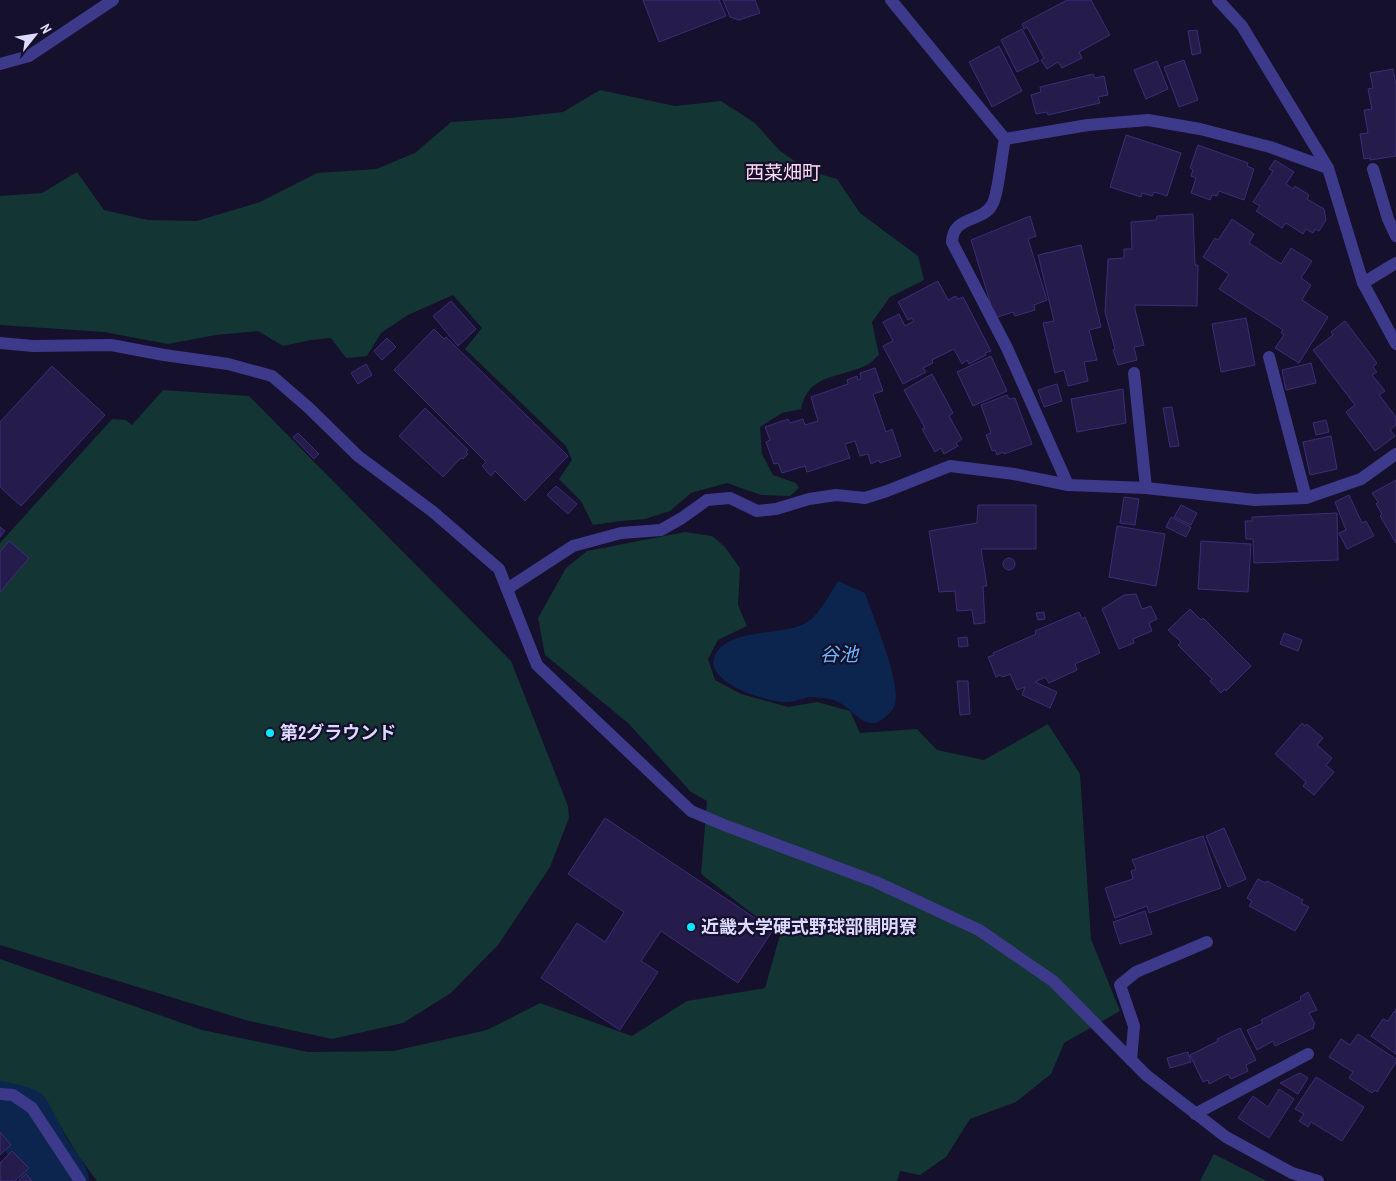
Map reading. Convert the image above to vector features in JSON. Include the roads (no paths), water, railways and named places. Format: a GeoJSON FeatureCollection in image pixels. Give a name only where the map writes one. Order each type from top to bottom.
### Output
{"type":"FeatureCollection","features":[{"type":"Feature","properties":{"kind":"street"},"geometry":{"type":"LineString","coordinates":[[0,64],[29,56],[113,0]]}},
{"type":"Feature","properties":{"kind":"street"},"geometry":{"type":"LineString","coordinates":[[891,0],[1005,139],[993,204],[985,214],[964,220],[952,234],[952,242],[1007,348],[1068,485]]}},
{"type":"Feature","properties":{"kind":"street"},"geometry":{"type":"LineString","coordinates":[[1218,0],[1242,26],[1328,168],[1363,283],[1396,344]]}},
{"type":"Feature","properties":{"kind":"street"},"geometry":{"type":"LineString","coordinates":[[1005,139],[1088,125],[1148,120],[1200,129],[1270,147],[1328,168]]}},
{"type":"Feature","properties":{"kind":"street"},"geometry":{"type":"LineString","coordinates":[[1373,169],[1388,219],[1396,236]]}},
{"type":"Feature","properties":{"kind":"street"},"geometry":{"type":"LineString","coordinates":[[1363,283],[1396,263]]}},
{"type":"Feature","properties":{"kind":"street"},"geometry":{"type":"LineString","coordinates":[[0,343],[33,346],[111,345],[228,364],[272,376],[309,408],[358,456],[432,511],[499,569],[537,665],[691,811],[876,882],[979,930],[1052,981],[1146,1075],[1226,1137],[1292,1173],[1318,1181]]}},
{"type":"Feature","properties":{"kind":"street"},"geometry":{"type":"LineString","coordinates":[[1269,357],[1306,498]]}},
{"type":"Feature","properties":{"kind":"street"},"geometry":{"type":"LineString","coordinates":[[1134,373],[1146,488]]}},
{"type":"Feature","properties":{"kind":"street"},"geometry":{"type":"LineString","coordinates":[[507,589],[573,546],[621,533],[661,530],[707,500],[730,498],[758,511],[776,509],[809,499],[836,495],[865,498],[950,466],[1014,474],[1068,485],[1146,488],[1255,500],[1306,498],[1361,479],[1396,454]]}},
{"type":"Feature","properties":{"kind":"street"},"geometry":{"type":"LineString","coordinates":[[1131,1060],[1134,1048],[1134,1026],[1120,985],[1136,972],[1207,942]]}},
{"type":"Feature","properties":{"kind":"street"},"geometry":{"type":"LineString","coordinates":[[1195,1114],[1308,1054]]}},
{"type":"Feature","properties":{"kind":"street"},"geometry":{"type":"LineString","coordinates":[[0,1094],[13,1095],[32,1108],[80,1181]]}},
{"type":"Feature","properties":{"kind":"water","name":"谷池"},"geometry":{"type":"Polygon","coordinates":[[[838,581],[865,593],[886,652],[892,670],[896,700],[893,709],[885,718],[875,723],[869,723],[842,704],[827,699],[810,697],[788,702],[767,699],[741,690],[720,676],[714,667],[714,658],[720,648],[729,641],[741,637],[782,630],[806,623],[820,609],[838,581]]]}},
{"type":"Feature","properties":{"kind":"waterway"},"geometry":{"type":"LineString","coordinates":[[0,1111],[22,1117],[41,1154],[59,1181]]}},
{"type":"Feature","properties":{"kind":"place","name":"第2グラウンド"},"geometry":{"type":"Point","coordinates":[270,733]}},
{"type":"Feature","properties":{"kind":"place","name":"近畿大学硬式野球部開明寮"},"geometry":{"type":"Point","coordinates":[691,927]}},
{"type":"Feature","properties":{"kind":"district","name":"西菜畑町"},"geometry":{"type":"Point","coordinates":[783,172]}}]}
